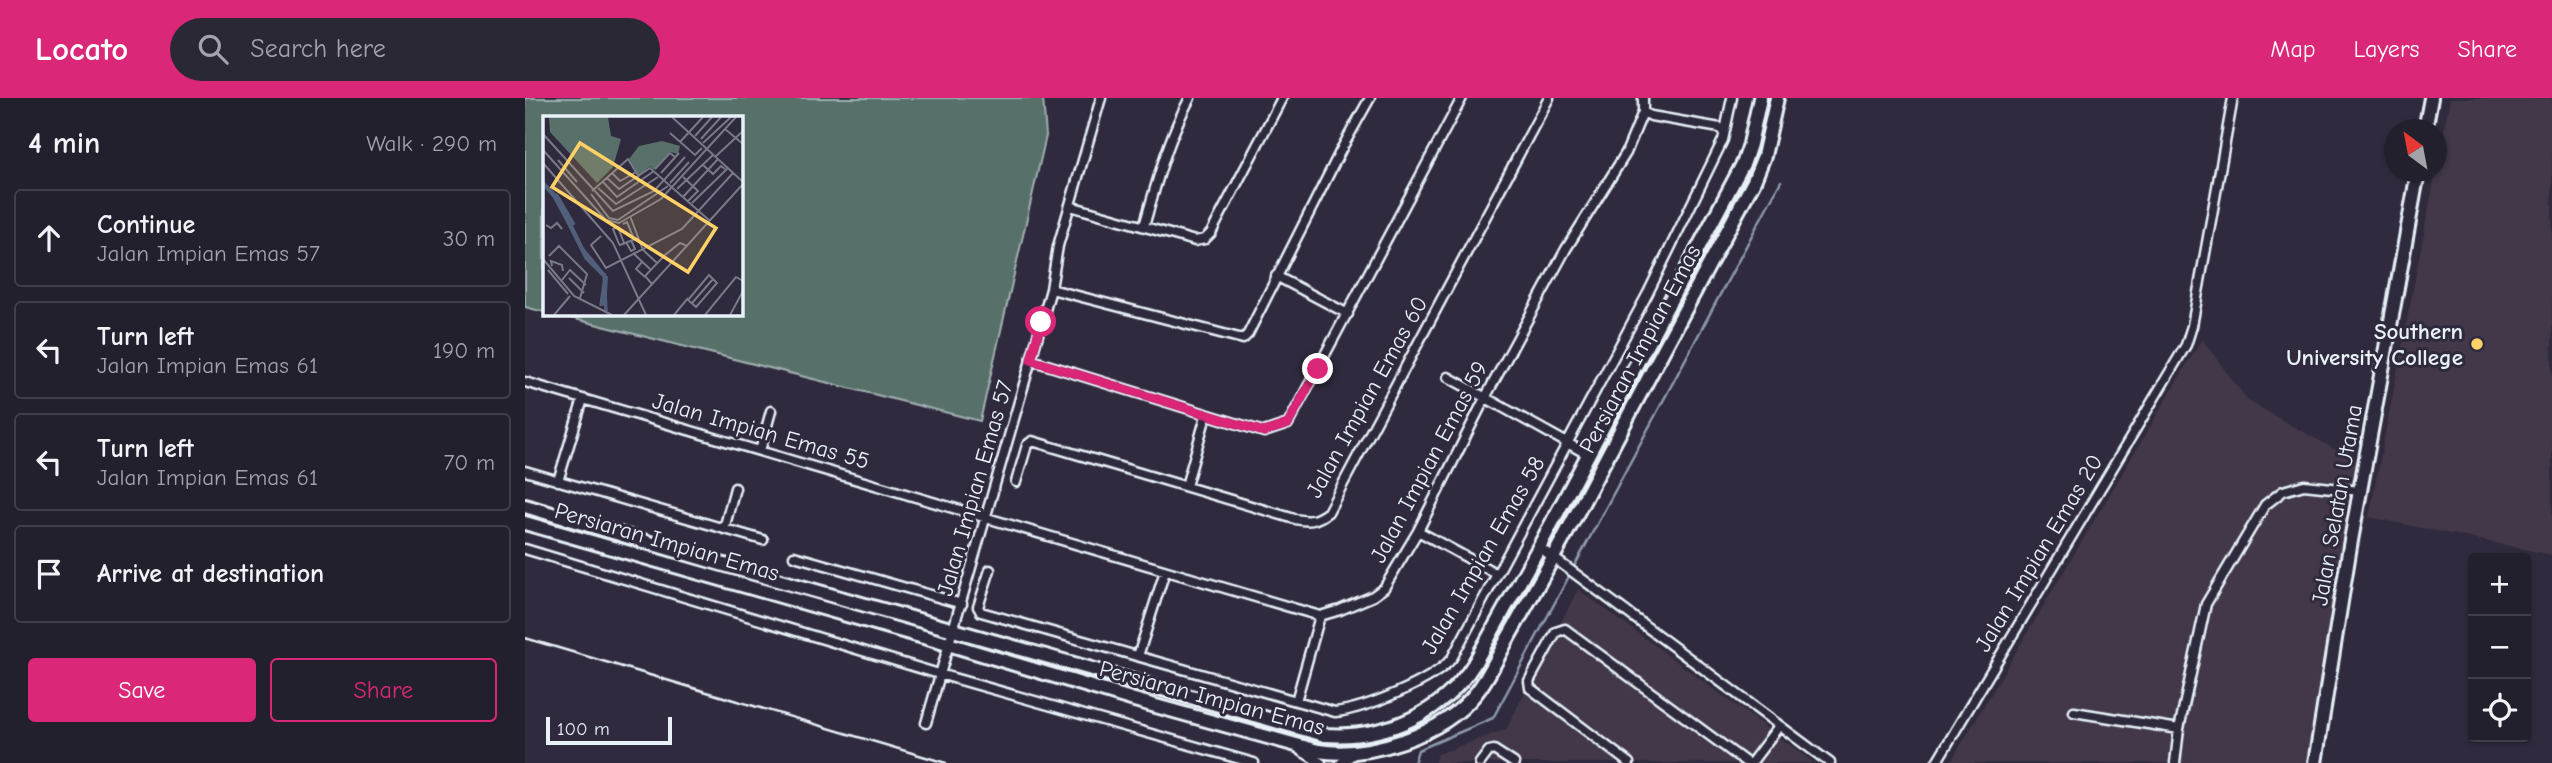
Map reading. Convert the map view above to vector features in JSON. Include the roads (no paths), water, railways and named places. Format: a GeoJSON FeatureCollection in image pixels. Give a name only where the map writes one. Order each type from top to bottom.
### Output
{"type":"FeatureCollection","features":[{"type":"Feature","properties":{"kind":"main road","name":"Persiaran Impian Emas"},"geometry":{"type":"LineString","coordinates":[[525,506],[1325,735],[1369,734],[1421,715],[1439,704],[1463,681],[1539,547],[1744,162],[1760,98]]}},
{"type":"Feature","properties":{"kind":"main road","name":"Persiaran Impian Emas"},"geometry":{"type":"LineString","coordinates":[[525,523],[1287,742],[1337,754],[1396,744],[1447,718],[1476,694],[1554,557],[1754,181],[1764,156],[1777,98]]}},
{"type":"Feature","properties":{"kind":"main road"},"geometry":{"type":"LineString","coordinates":[[2427,119],[2431,98]]}},
{"type":"Feature","properties":{"kind":"main road","name":"Jalan Selatan Utama"},"geometry":{"type":"LineString","coordinates":[[2315,763],[2360,491],[2416,182]]}},
{"type":"Feature","properties":{"kind":"street","name":"Jalan Impian Emas 57"},"geometry":{"type":"LineString","coordinates":[[926,723],[1051,289],[1058,246],[1101,98]]}},
{"type":"Feature","properties":{"kind":"street"},"geometry":{"type":"LineString","coordinates":[[1144,226],[1177,121],[1190,98]]}},
{"type":"Feature","properties":{"kind":"street"},"geometry":{"type":"LineString","coordinates":[[1070,206],[1195,241],[1205,239],[1211,233],[1282,98]]}},
{"type":"Feature","properties":{"kind":"street"},"geometry":{"type":"LineString","coordinates":[[1051,289],[1243,339],[1370,98]]}},
{"type":"Feature","properties":{"kind":"street"},"geometry":{"type":"LineString","coordinates":[[1031,360],[1264,432],[1288,424],[1462,98]]}},
{"type":"Feature","properties":{"kind":"street","name":"Jalan Impian Emas 60"},"geometry":{"type":"LineString","coordinates":[[1016,482],[1027,445],[1032,441],[1309,522],[1328,512],[1549,98]]}},
{"type":"Feature","properties":{"kind":"street","name":"Jalan Impian Emas 59"},"geometry":{"type":"LineString","coordinates":[[1320,616],[1351,606],[1384,588],[1418,531],[1485,398],[1566,248],[1626,152],[1643,112],[1643,98]]}},
{"type":"Feature","properties":{"kind":"street","name":"Jalan Impian Emas 58"},"geometry":{"type":"LineString","coordinates":[[990,570],[978,611],[1335,712],[1347,711],[1396,692],[1444,668],[1497,575],[1648,293],[1723,140],[1732,98]]}},
{"type":"Feature","properties":{"kind":"street","name":"Jalan Impian Emas 20"},"geometry":{"type":"LineString","coordinates":[[1936,763],[2186,345],[2192,326],[2233,98]]}},
{"type":"Feature","properties":{"kind":"street"},"geometry":{"type":"LineString","coordinates":[[1643,112],[1720,128],[1724,133]]}},
{"type":"Feature","properties":{"kind":"street"},"geometry":{"type":"LineString","coordinates":[[1276,276],[1348,314]]}},
{"type":"Feature","properties":{"kind":"street"},"geometry":{"type":"LineString","coordinates":[[1448,377],[1587,454]]}},
{"type":"Feature","properties":{"kind":"street","name":"Jalan Impian Emas 55"},"geometry":{"type":"LineString","coordinates":[[525,382],[987,516]]}},
{"type":"Feature","properties":{"kind":"street"},"geometry":{"type":"LineString","coordinates":[[558,481],[583,399]]}},
{"type":"Feature","properties":{"kind":"street"},"geometry":{"type":"LineString","coordinates":[[760,451],[771,411]]}},
{"type":"Feature","properties":{"kind":"street"},"geometry":{"type":"LineString","coordinates":[[1186,486],[1206,416]]}},
{"type":"Feature","properties":{"kind":"street"},"geometry":{"type":"LineString","coordinates":[[525,471],[763,540]]}},
{"type":"Feature","properties":{"kind":"street"},"geometry":{"type":"LineString","coordinates":[[2175,763],[2179,729],[2206,604],[2265,505],[2283,491],[2304,485],[2360,491]]}},
{"type":"Feature","properties":{"kind":"street"},"geometry":{"type":"LineString","coordinates":[[725,528],[735,488]]}},
{"type":"Feature","properties":{"kind":"street"},"geometry":{"type":"LineString","coordinates":[[987,516],[1320,616],[1296,701]]}},
{"type":"Feature","properties":{"kind":"street"},"geometry":{"type":"LineString","coordinates":[[1418,531],[1497,575]]}},
{"type":"Feature","properties":{"kind":"street"},"geometry":{"type":"LineString","coordinates":[[1539,547],[1830,763]]}},
{"type":"Feature","properties":{"kind":"street"},"geometry":{"type":"LineString","coordinates":[[525,549],[939,674],[1254,763]]}},
{"type":"Feature","properties":{"kind":"street"},"geometry":{"type":"LineString","coordinates":[[794,556],[962,604]]}},
{"type":"Feature","properties":{"kind":"street"},"geometry":{"type":"LineString","coordinates":[[1138,656],[1165,570]]}},
{"type":"Feature","properties":{"kind":"street"},"geometry":{"type":"LineString","coordinates":[[1629,763],[1530,688],[1529,681],[1556,632],[1561,629],[1565,629],[1754,762],[1779,726]]}},
{"type":"Feature","properties":{"kind":"street"},"geometry":{"type":"LineString","coordinates":[[2074,712],[2179,729]]}},
{"type":"Feature","properties":{"kind":"street"},"geometry":{"type":"LineString","coordinates":[[1287,742],[1321,763]]}},
{"type":"Feature","properties":{"kind":"street"},"geometry":{"type":"LineString","coordinates":[[1480,763],[1489,751],[1494,750],[1514,763]]}},
{"type":"Feature","properties":{"kind":"street"},"geometry":{"type":"LineString","coordinates":[[1341,763],[1360,752]]}},
{"type":"Feature","properties":{"kind":"waterway"},"geometry":{"type":"LineString","coordinates":[[1414,763],[1418,750],[1493,718],[1781,181]]}},
{"type":"Feature","properties":{"kind":"railway"},"geometry":{"type":"LineString","coordinates":[[525,638],[946,763]]}},
{"type":"Feature","properties":{"kind":"place","name":"Southern University College"},"geometry":{"type":"Point","coordinates":[2477,344]}}]}
